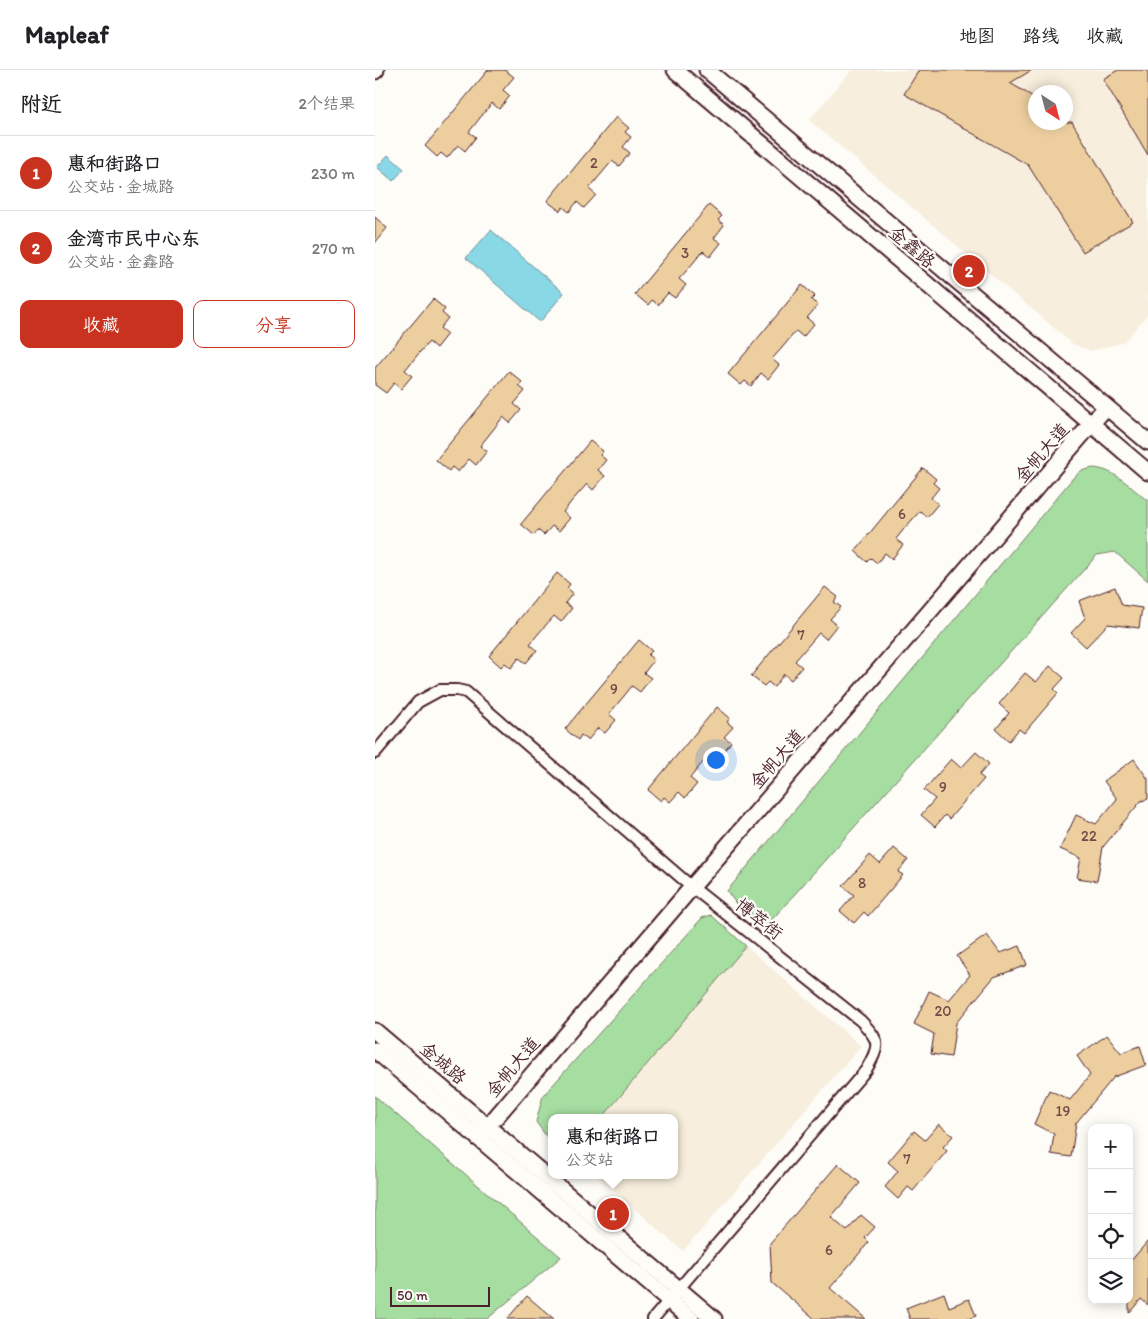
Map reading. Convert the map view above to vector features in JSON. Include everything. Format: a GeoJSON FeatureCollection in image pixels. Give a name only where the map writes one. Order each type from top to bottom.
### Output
{"type":"FeatureCollection","features":[{"type":"Feature","properties":{"kind":"street","name":"金鑫路"},"geometry":{"type":"LineString","coordinates":[[675,70],[1148,472]]}},
{"type":"Feature","properties":{"kind":"street","name":"金鑫路"},"geometry":{"type":"LineString","coordinates":[[707,70],[1148,442]]}},
{"type":"Feature","properties":{"kind":"street","name":"金帆大道"},"geometry":{"type":"LineString","coordinates":[[478,1138],[1106,407]]}},
{"type":"Feature","properties":{"kind":"street","name":"博萃街"},"geometry":{"type":"LineString","coordinates":[[375,754],[418,702],[441,690],[466,692],[692,887],[861,1021],[873,1034],[877,1046],[866,1070],[679,1288]]}},
{"type":"Feature","properties":{"kind":"street","name":"金城路"},"geometry":{"type":"LineString","coordinates":[[375,1031],[548,1177]]}},
{"type":"Feature","properties":{"kind":"street","name":"金城路"},"geometry":{"type":"LineString","coordinates":[[375,1050],[691,1319]]}},
{"type":"Feature","properties":{"kind":"street","name":"金城路"},"geometry":{"type":"LineString","coordinates":[[550,1179],[714,1319]]}},
{"type":"Feature","properties":{"kind":"street"},"geometry":{"type":"LineString","coordinates":[[653,1319],[679,1288]]}},
{"type":"Feature","properties":{"kind":"shaded area"},"geometry":{"type":"Polygon","coordinates":[[[852,70],[1148,70],[1148,314],[1124,342],[1091,351],[1074,345],[809,120],[852,70]]]}},
{"type":"Feature","properties":{"kind":"shaded area"},"geometry":{"type":"Polygon","coordinates":[[[746,946],[861,1046],[683,1251],[601,1179],[678,1179],[678,1114],[605,1114],[746,946]]]}},
{"type":"Feature","properties":{"kind":"green space"},"geometry":{"type":"Polygon","coordinates":[[[1093,468],[1116,475],[1148,501],[1148,581],[1115,552],[1097,555],[768,924],[737,905],[727,891],[1073,478],[1081,471],[1093,468]]]}},
{"type":"Feature","properties":{"kind":"green space"},"geometry":{"type":"Polygon","coordinates":[[[711,915],[746,946],[605,1114],[548,1114],[548,1139],[536,1122],[543,1096],[702,918],[711,915]]]}},
{"type":"Feature","properties":{"kind":"green space"},"geometry":{"type":"Polygon","coordinates":[[[375,1096],[561,1257],[487,1319],[375,1319],[375,1096]]]}},
{"type":"Feature","properties":{"kind":"water"},"geometry":{"type":"Polygon","coordinates":[[[388,155],[404,169],[393,181],[377,167],[388,155]]]}},
{"type":"Feature","properties":{"kind":"water"},"geometry":{"type":"Polygon","coordinates":[[[491,230],[564,293],[540,322],[466,258],[491,230]]]}},
{"type":"Feature","properties":{"kind":"building"},"geometry":{"type":"Polygon","coordinates":[[[488,70],[505,70],[514,77],[503,90],[510,96],[499,109],[492,103],[469,132],[476,137],[465,151],[458,145],[447,158],[441,153],[437,157],[425,146],[488,70]]]}},
{"type":"Feature","properties":{"kind":"building"},"geometry":{"type":"Polygon","coordinates":[[[919,70],[1032,70],[1010,83],[1028,94],[1028,130],[1073,130],[1073,124],[1133,222],[1083,252],[1028,165],[904,94],[919,70]]]}},
{"type":"Feature","properties":{"kind":"building"},"geometry":{"type":"Polygon","coordinates":[[[1118,70],[1148,70],[1148,155],[1103,79],[1118,70]]]}},
{"type":"Feature","properties":{"kind":"building"},"geometry":{"type":"Polygon","coordinates":[[[616,117],[629,128],[625,132],[631,137],[623,147],[630,153],[619,166],[612,161],[589,189],[596,195],[584,208],[577,202],[569,212],[563,207],[560,211],[547,201],[616,117]]]}},
{"type":"Feature","properties":{"kind":"building"},"geometry":{"type":"Polygon","coordinates":[[[709,205],[722,216],[718,220],[724,225],[714,238],[721,243],[710,257],[703,251],[679,279],[686,285],[675,298],[668,293],[658,305],[652,300],[648,305],[635,294],[709,205]]]}},
{"type":"Feature","properties":{"kind":"building"},"geometry":{"type":"Polygon","coordinates":[[[375,217],[387,228],[375,243],[375,217]]]}},
{"type":"Feature","properties":{"kind":"building"},"geometry":{"type":"Polygon","coordinates":[[[802,285],[815,296],[811,300],[818,305],[807,318],[814,324],[803,337],[796,331],[772,359],[779,365],[768,379],[761,373],[751,386],[745,381],[741,385],[728,374],[802,285]]]}},
{"type":"Feature","properties":{"kind":"building"},"geometry":{"type":"Polygon","coordinates":[[[433,299],[445,309],[442,313],[448,318],[440,328],[447,334],[436,348],[429,342],[420,352],[405,370],[412,376],[401,389],[394,383],[386,393],[375,385],[375,368],[433,299]]]}},
{"type":"Feature","properties":{"kind":"building"},"geometry":{"type":"Polygon","coordinates":[[[509,371],[522,382],[519,386],[525,391],[514,404],[521,410],[510,423],[503,417],[480,446],[487,451],[476,465],[469,459],[458,472],[452,467],[449,471],[436,460],[509,371]]]}},
{"type":"Feature","properties":{"kind":"building"},"geometry":{"type":"Polygon","coordinates":[[[590,441],[603,451],[600,455],[606,460],[598,470],[605,476],[593,490],[587,484],[571,502],[563,512],[570,518],[559,531],[552,526],[544,535],[538,530],[534,535],[521,524],[590,441]]]}},
{"type":"Feature","properties":{"kind":"building"},"geometry":{"type":"Polygon","coordinates":[[[923,468],[936,479],[933,483],[939,488],[931,498],[938,504],[927,517],[920,511],[904,529],[896,539],[903,545],[892,559],[885,553],[877,563],[871,558],[867,562],[855,551],[923,468]]]}},
{"type":"Feature","properties":{"kind":"building"},"geometry":{"type":"Polygon","coordinates":[[[557,573],[570,584],[567,588],[573,593],[565,603],[572,608],[561,622],[554,616],[538,634],[530,644],[537,650],[526,663],[519,658],[511,668],[505,663],[501,667],[489,656],[557,573]]]}},
{"type":"Feature","properties":{"kind":"building"},"geometry":{"type":"Polygon","coordinates":[[[825,587],[838,597],[834,602],[841,607],[830,619],[837,625],[826,639],[819,633],[795,661],[802,667],[791,680],[784,674],[774,687],[768,682],[764,686],[751,676],[825,587]]]}},
{"type":"Feature","properties":{"kind":"building"},"geometry":{"type":"Polygon","coordinates":[[[1115,587],[1122,605],[1142,608],[1139,628],[1108,624],[1086,647],[1071,633],[1085,618],[1079,601],[1115,587]]]}},
{"type":"Feature","properties":{"kind":"building"},"geometry":{"type":"Polygon","coordinates":[[[639,640],[652,651],[648,655],[654,660],[644,673],[651,678],[640,692],[632,686],[609,714],[616,720],[605,733],[598,728],[588,740],[581,735],[578,740],[565,729],[639,640]]]}},
{"type":"Feature","properties":{"kind":"building"},"geometry":{"type":"Polygon","coordinates":[[[1050,666],[1064,678],[1054,689],[1058,693],[1024,733],[1019,729],[1009,741],[996,729],[1009,713],[999,704],[1025,673],[1036,682],[1050,666]]]}},
{"type":"Feature","properties":{"kind":"building"},"geometry":{"type":"Polygon","coordinates":[[[717,707],[730,718],[727,722],[733,727],[724,737],[731,742],[720,756],[713,750],[690,778],[697,784],[685,798],[679,792],[670,802],[664,797],[661,801],[648,790],[717,707]]]}},
{"type":"Feature","properties":{"kind":"building"},"geometry":{"type":"Polygon","coordinates":[[[976,752],[989,764],[979,775],[984,779],[949,819],[945,815],[935,827],[921,815],[935,799],[924,790],[951,759],[961,768],[976,752]]]}},
{"type":"Feature","properties":{"kind":"building"},"geometry":{"type":"Polygon","coordinates":[[[1134,759],[1148,779],[1148,799],[1141,801],[1103,847],[1097,881],[1077,878],[1081,858],[1060,849],[1076,815],[1096,824],[1117,799],[1104,781],[1134,759]]]}},
{"type":"Feature","properties":{"kind":"building"},"geometry":{"type":"Polygon","coordinates":[[[894,848],[908,860],[898,872],[903,875],[868,916],[864,912],[854,923],[840,911],[854,895],[843,886],[870,855],[880,864],[894,848]]]}},
{"type":"Feature","properties":{"kind":"building"},"geometry":{"type":"Polygon","coordinates":[[[987,935],[1000,953],[1020,946],[1027,965],[994,977],[956,1023],[951,1057],[931,1054],[934,1034],[914,1024],[929,991],[949,1000],[970,975],[957,956],[987,935]]]}},
{"type":"Feature","properties":{"kind":"building"},"geometry":{"type":"Polygon","coordinates":[[[1107,1035],[1121,1053],[1140,1046],[1146,1065],[1114,1077],[1076,1123],[1071,1157],[1051,1154],[1054,1134],[1034,1124],[1049,1090],[1070,1100],[1090,1075],[1077,1056],[1107,1035]]]}},
{"type":"Feature","properties":{"kind":"building"},"geometry":{"type":"Polygon","coordinates":[[[939,1124],[953,1136],[943,1147],[947,1151],[913,1191],[908,1187],[898,1199],[885,1187],[898,1171],[888,1162],[914,1131],[925,1140],[939,1124]]]}},
{"type":"Feature","properties":{"kind":"building"},"geometry":{"type":"Polygon","coordinates":[[[838,1164],[860,1183],[831,1217],[847,1231],[861,1215],[875,1227],[865,1238],[869,1242],[830,1288],[866,1319],[815,1319],[772,1283],[770,1243],[838,1164]]]}},
{"type":"Feature","properties":{"kind":"building"},"geometry":{"type":"Polygon","coordinates":[[[1148,1241],[1148,1305],[1141,1299],[1129,1313],[1129,1304],[1133,1304],[1133,1258],[1148,1241]]]}},
{"type":"Feature","properties":{"kind":"building"},"geometry":{"type":"Polygon","coordinates":[[[944,1293],[949,1307],[969,1299],[976,1316],[968,1319],[910,1319],[906,1308],[944,1293]]]}},
{"type":"Feature","properties":{"kind":"building"},"geometry":{"type":"Polygon","coordinates":[[[527,1296],[554,1319],[507,1319],[527,1296]]]}},
{"type":"Feature","properties":{"kind":"place","name":"金湾市民中心东"},"geometry":{"type":"Point","coordinates":[969,271]}},
{"type":"Feature","properties":{"kind":"place","name":"惠和街路口"},"geometry":{"type":"Point","coordinates":[613,1214]}}]}
